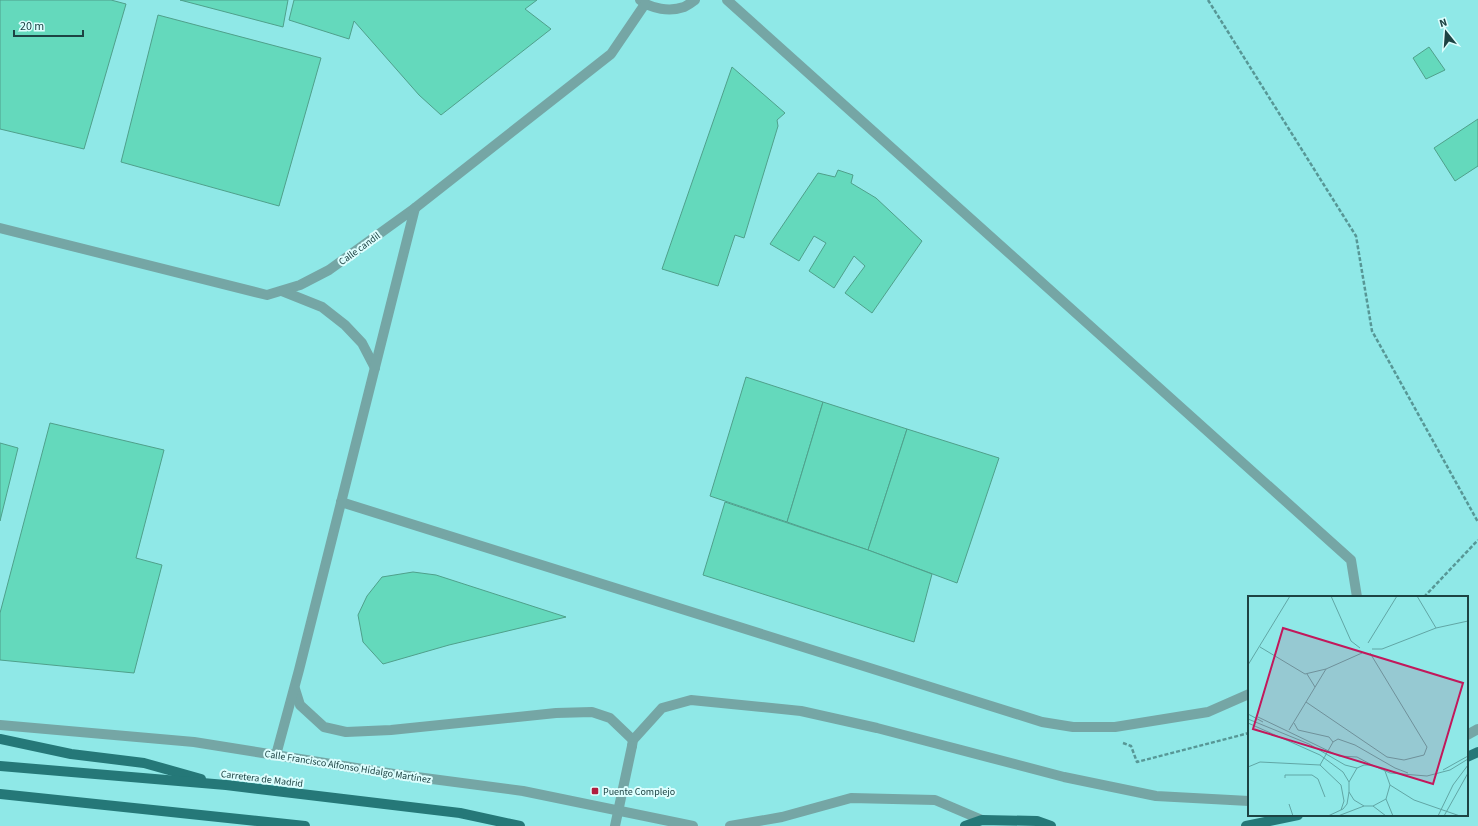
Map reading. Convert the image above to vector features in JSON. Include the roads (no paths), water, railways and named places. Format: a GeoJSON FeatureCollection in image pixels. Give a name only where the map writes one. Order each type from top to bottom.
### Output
{"type":"FeatureCollection","features":[{"type":"Feature","properties":{"kind":"main road"},"geometry":{"type":"LineString","coordinates":[[0,739],[71,754],[144,763],[226,785]]}},
{"type":"Feature","properties":{"kind":"main road"},"geometry":{"type":"LineString","coordinates":[[1468,757],[1478,752]]}},
{"type":"Feature","properties":{"kind":"main road","name":"Carretera de Madrid"},"geometry":{"type":"LineString","coordinates":[[0,766],[226,785],[460,813],[520,826]]}},
{"type":"Feature","properties":{"kind":"main road"},"geometry":{"type":"LineString","coordinates":[[0,794],[305,826]]}},
{"type":"Feature","properties":{"kind":"main road"},"geometry":{"type":"LineString","coordinates":[[1246,826],[1293,816]]}},
{"type":"Feature","properties":{"kind":"main road"},"geometry":{"type":"LineString","coordinates":[[965,826],[982,820],[1038,821],[1051,826]]}},
{"type":"Feature","properties":{"kind":"street"},"geometry":{"type":"LineString","coordinates":[[642,2],[665,10],[684,7],[695,0]]}},
{"type":"Feature","properties":{"kind":"street"},"geometry":{"type":"LineString","coordinates":[[727,0],[1351,560],[1357,596]]}},
{"type":"Feature","properties":{"kind":"street","name":"Calle candil"},"geometry":{"type":"LineString","coordinates":[[0,228],[267,295],[300,285],[329,270],[415,208],[611,54],[642,2]]}},
{"type":"Feature","properties":{"kind":"street"},"geometry":{"type":"LineString","coordinates":[[276,755],[415,208]]}},
{"type":"Feature","properties":{"kind":"street"},"geometry":{"type":"LineString","coordinates":[[282,291],[322,307],[345,325],[362,343],[375,368]]}},
{"type":"Feature","properties":{"kind":"street"},"geometry":{"type":"LineString","coordinates":[[341,502],[1042,722],[1073,727],[1116,727],[1208,712],[1248,694]]}},
{"type":"Feature","properties":{"kind":"street"},"geometry":{"type":"LineString","coordinates":[[294,688],[300,705],[324,727],[346,732],[391,730],[556,713],[592,712],[610,718],[632,743]]}},
{"type":"Feature","properties":{"kind":"street"},"geometry":{"type":"LineString","coordinates":[[615,826],[632,743],[662,708],[691,700],[801,711],[877,728],[1064,777],[1156,796],[1248,801]]}},
{"type":"Feature","properties":{"kind":"street","name":"Calle Francisco Alfonso Hidalgo Martínez"},"geometry":{"type":"LineString","coordinates":[[0,725],[194,742],[394,774],[524,791],[694,826]]}},
{"type":"Feature","properties":{"kind":"street"},"geometry":{"type":"LineString","coordinates":[[1468,734],[1478,729]]}},
{"type":"Feature","properties":{"kind":"street"},"geometry":{"type":"LineString","coordinates":[[730,826],[782,817],[850,798],[935,800],[982,820]]}},
{"type":"Feature","properties":{"kind":"place","name":"Puente Complejo"},"geometry":{"type":"Point","coordinates":[595,791]}}]}
